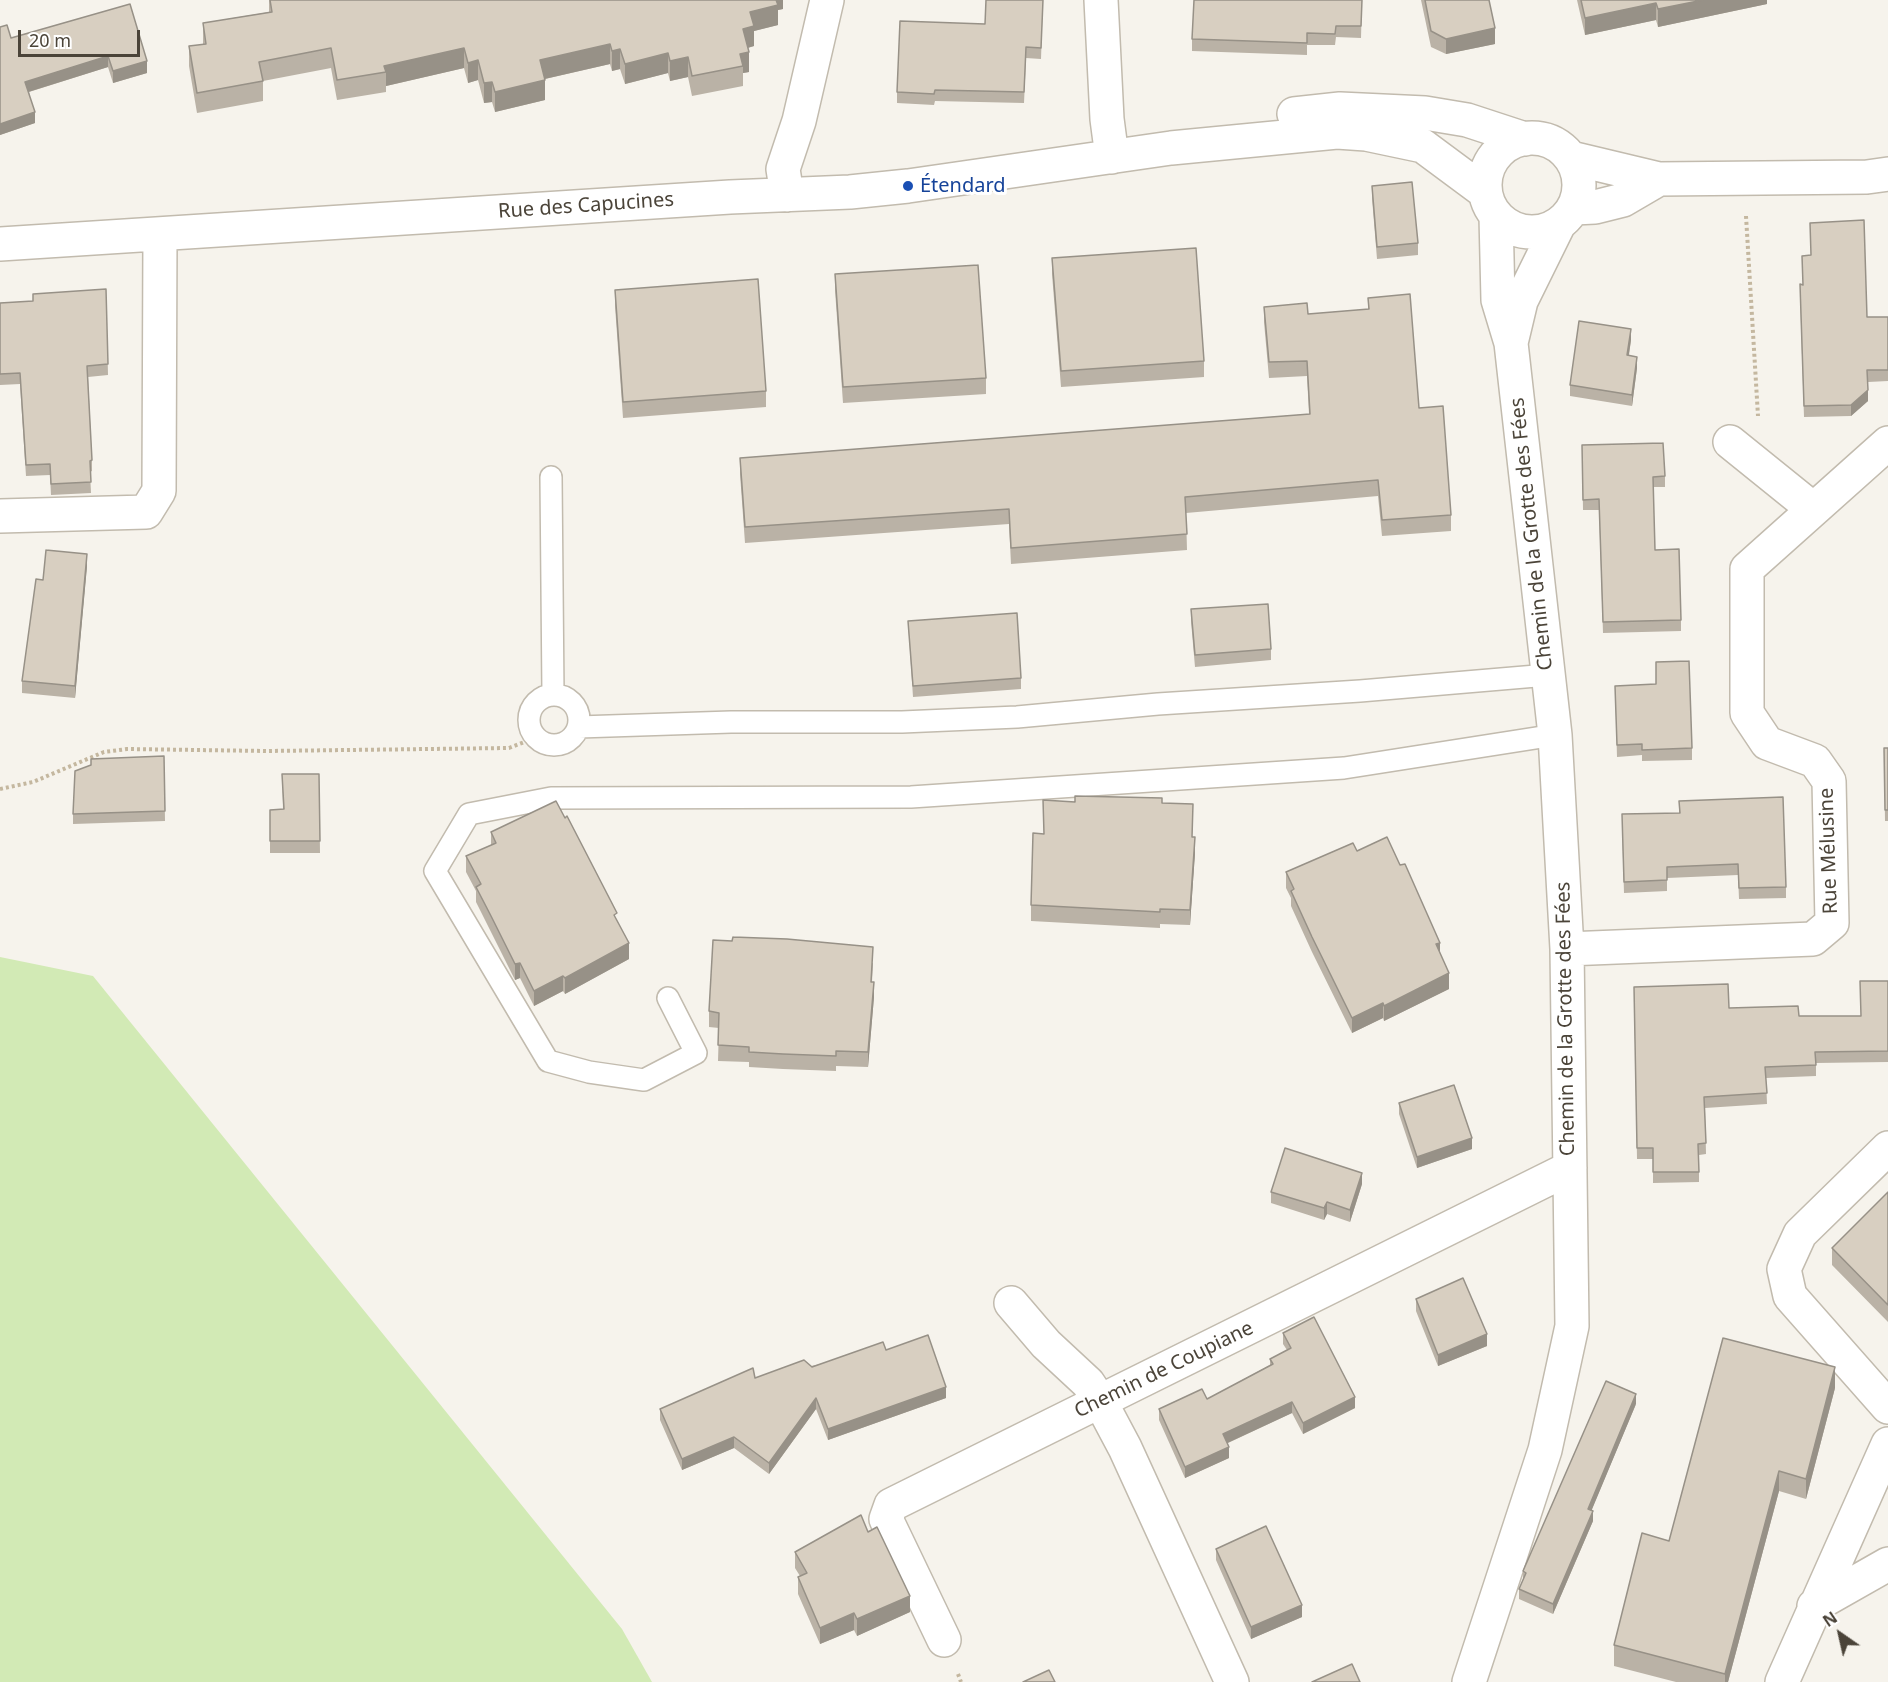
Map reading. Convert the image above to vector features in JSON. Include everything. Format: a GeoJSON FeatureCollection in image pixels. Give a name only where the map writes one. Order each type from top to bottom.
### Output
{"type":"FeatureCollection","features":[{"type":"Feature","properties":{"kind":"street"},"geometry":{"type":"LineString","coordinates":[[787,195],[783,169],[799,121],[827,0]]}},
{"type":"Feature","properties":{"kind":"street"},"geometry":{"type":"LineString","coordinates":[[1101,0],[1107,119],[1113,157]]}},
{"type":"Feature","properties":{"kind":"street","name":"Rue des Capucines"},"geometry":{"type":"LineString","coordinates":[[1171,148],[1293,114],[1340,109],[1425,113],[1467,120],[1525,139]]}},
{"type":"Feature","properties":{"kind":"street","name":"Rue des Capucines"},"geometry":{"type":"LineString","coordinates":[[0,244],[908,186],[1171,148],[1318,133],[1366,134],[1423,146],[1491,204]]}},
{"type":"Feature","properties":{"kind":"street"},"geometry":{"type":"LineString","coordinates":[[1525,139],[1546,140],[1556,144],[1571,158],[1659,179],[1867,177],[1888,174]]}},
{"type":"Feature","properties":{"kind":"street","name":"Chemin de la Grotte des Fées"},"geometry":{"type":"LineString","coordinates":[[1469,1682],[1545,1450],[1572,1326],[1567,949],[1555,735],[1511,343],[1498,300],[1488,168],[1503,148],[1525,139]]}},
{"type":"Feature","properties":{"kind":"street","name":"Chemin de la Grotte des Fées"},"geometry":{"type":"LineString","coordinates":[[1511,343],[1521,301],[1567,216],[1580,183],[1571,158]]}},
{"type":"Feature","properties":{"kind":"street"},"geometry":{"type":"LineString","coordinates":[[1491,204],[1507,225],[1519,231],[1546,230],[1567,216],[1623,200],[1659,179]]}},
{"type":"Feature","properties":{"kind":"street"},"geometry":{"type":"LineString","coordinates":[[0,516],[146,512],[159,491],[160,235]]}},
{"type":"Feature","properties":{"kind":"street"},"geometry":{"type":"LineString","coordinates":[[1730,442],[1814,510]]}},
{"type":"Feature","properties":{"kind":"street","name":"Rue Mélusine"},"geometry":{"type":"LineString","coordinates":[[1567,949],[1813,939],[1832,923],[1829,781],[1815,761],[1767,743],[1747,713],[1747,569],[1888,444]]}},
{"type":"Feature","properties":{"kind":"street"},"geometry":{"type":"LineString","coordinates":[[1888,1148],[1800,1234],[1784,1269],[1790,1296],[1888,1407]]}},
{"type":"Feature","properties":{"kind":"street","name":"Chemin de Coupiane"},"geometry":{"type":"LineString","coordinates":[[944,1640],[886,1519],[891,1505],[1570,1168]]}},
{"type":"Feature","properties":{"kind":"street"},"geometry":{"type":"LineString","coordinates":[[1011,1303],[1046,1344],[1088,1383],[1100,1401],[1125,1448],[1232,1682]]}},
{"type":"Feature","properties":{"kind":"street"},"geometry":{"type":"LineString","coordinates":[[1782,1682],[1888,1444]]}},
{"type":"Feature","properties":{"kind":"street"},"geometry":{"type":"LineString","coordinates":[[1814,1606],[1888,1564]]}},
{"type":"Feature","properties":{"kind":"lane"},"geometry":{"type":"LineString","coordinates":[[551,477],[553,695]]}},
{"type":"Feature","properties":{"kind":"lane"},"geometry":{"type":"LineString","coordinates":[[579,727],[731,722],[902,722],[1017,717],[1158,704],[1360,691],[1548,675]]}},
{"type":"Feature","properties":{"kind":"lane"},"geometry":{"type":"LineString","coordinates":[[553,695],[561,695],[574,704],[580,719],[579,727],[575,735],[561,744],[544,742],[532,731],[530,714],[538,701],[553,695]]}},
{"type":"Feature","properties":{"kind":"lane"},"geometry":{"type":"LineString","coordinates":[[668,998],[696,1053],[645,1080],[589,1072],[548,1061],[435,871],[469,814],[551,798],[911,796],[1344,768],[1555,735]]}},
{"type":"Feature","properties":{"kind":"path"},"geometry":{"type":"LineString","coordinates":[[1745,179],[1762,467]]}},
{"type":"Feature","properties":{"kind":"path"},"geometry":{"type":"LineString","coordinates":[[0,789],[33,782],[104,752],[127,749],[267,751],[509,748],[537,738]]}},
{"type":"Feature","properties":{"kind":"green space"},"geometry":{"type":"Polygon","coordinates":[[[0,957],[93,976],[622,1629],[652,1682],[0,1682],[0,957]]]}},
{"type":"Feature","properties":{"kind":"building"},"geometry":{"type":"Polygon","coordinates":[[[270,0],[776,0],[778,5],[750,12],[754,26],[743,29],[749,52],[740,54],[743,66],[692,76],[688,57],[670,61],[668,53],[625,64],[620,49],[612,51],[610,44],[540,60],[545,80],[495,92],[492,82],[484,83],[478,60],[468,63],[464,48],[384,66],[386,72],[337,80],[331,48],[259,62],[263,81],[197,93],[189,46],[206,44],[203,23],[272,12],[270,0]]]}},
{"type":"Feature","properties":{"kind":"building"},"geometry":{"type":"Polygon","coordinates":[[[986,0],[1043,0],[1041,48],[1026,47],[1024,92],[935,90],[934,94],[897,92],[900,21],[985,24],[986,0]]]}},
{"type":"Feature","properties":{"kind":"building"},"geometry":{"type":"Polygon","coordinates":[[[1194,0],[1362,0],[1361,26],[1336,26],[1335,34],[1307,33],[1307,43],[1192,39],[1194,0]]]}},
{"type":"Feature","properties":{"kind":"building"},"geometry":{"type":"Polygon","coordinates":[[[1425,0],[1489,0],[1495,28],[1446,39],[1431,31],[1425,0]]]}},
{"type":"Feature","properties":{"kind":"building"},"geometry":{"type":"Polygon","coordinates":[[[1581,0],[1703,0],[1658,9],[1656,3],[1585,18],[1581,0]]]}},
{"type":"Feature","properties":{"kind":"building"},"geometry":{"type":"Polygon","coordinates":[[[130,4],[147,61],[113,71],[108,56],[25,82],[35,112],[0,124],[0,27],[7,25],[11,38],[130,4]]]}},
{"type":"Feature","properties":{"kind":"building"},"geometry":{"type":"Polygon","coordinates":[[[1412,182],[1418,243],[1377,247],[1372,186],[1412,182]]]}},
{"type":"Feature","properties":{"kind":"building"},"geometry":{"type":"Polygon","coordinates":[[[1864,220],[1867,317],[1888,317],[1888,370],[1867,370],[1868,390],[1851,405],[1804,406],[1800,284],[1803,285],[1802,256],[1811,255],[1810,223],[1864,220]]]}},
{"type":"Feature","properties":{"kind":"building"},"geometry":{"type":"Polygon","coordinates":[[[1196,248],[1204,361],[1061,371],[1052,258],[1196,248]]]}},
{"type":"Feature","properties":{"kind":"building"},"geometry":{"type":"Polygon","coordinates":[[[978,265],[986,378],[843,387],[835,274],[978,265]]]}},
{"type":"Feature","properties":{"kind":"building"},"geometry":{"type":"Polygon","coordinates":[[[758,279],[766,391],[623,402],[615,290],[758,279]]]}},
{"type":"Feature","properties":{"kind":"building"},"geometry":{"type":"Polygon","coordinates":[[[106,289],[108,364],[87,366],[91,482],[51,484],[50,464],[26,465],[20,373],[0,374],[0,303],[33,301],[33,294],[106,289]]]}},
{"type":"Feature","properties":{"kind":"building"},"geometry":{"type":"Polygon","coordinates":[[[1410,294],[1419,408],[1443,406],[1451,515],[1382,520],[1378,480],[1185,497],[1187,534],[1011,548],[1009,509],[745,527],[740,458],[1310,414],[1307,361],[1269,362],[1264,307],[1307,303],[1308,314],[1369,309],[1368,298],[1410,294]]]}},
{"type":"Feature","properties":{"kind":"building"},"geometry":{"type":"Polygon","coordinates":[[[1579,321],[1631,329],[1627,355],[1637,357],[1632,395],[1570,385],[1579,321]]]}},
{"type":"Feature","properties":{"kind":"building"},"geometry":{"type":"Polygon","coordinates":[[[1663,443],[1665,476],[1653,477],[1655,550],[1679,549],[1681,620],[1603,622],[1599,499],[1583,500],[1582,445],[1663,443]]]}},
{"type":"Feature","properties":{"kind":"building"},"geometry":{"type":"Polygon","coordinates":[[[46,550],[87,554],[75,686],[22,681],[36,579],[43,580],[46,550]]]}},
{"type":"Feature","properties":{"kind":"building"},"geometry":{"type":"Polygon","coordinates":[[[1268,604],[1271,649],[1195,655],[1191,609],[1268,604]]]}},
{"type":"Feature","properties":{"kind":"building"},"geometry":{"type":"Polygon","coordinates":[[[1017,613],[1021,678],[913,686],[908,621],[1017,613]]]}},
{"type":"Feature","properties":{"kind":"building"},"geometry":{"type":"Polygon","coordinates":[[[1689,661],[1692,748],[1642,750],[1642,744],[1617,745],[1615,686],[1656,684],[1656,662],[1689,661]]]}},
{"type":"Feature","properties":{"kind":"building"},"geometry":{"type":"Polygon","coordinates":[[[1884,748],[1888,748],[1888,810],[1885,810],[1884,748]]]}},
{"type":"Feature","properties":{"kind":"building"},"geometry":{"type":"Polygon","coordinates":[[[164,756],[165,811],[73,814],[75,771],[91,765],[91,759],[164,756]]]}},
{"type":"Feature","properties":{"kind":"building"},"geometry":{"type":"Polygon","coordinates":[[[282,774],[319,774],[320,841],[270,841],[270,810],[284,809],[282,774]]]}},
{"type":"Feature","properties":{"kind":"building"},"geometry":{"type":"Polygon","coordinates":[[[1075,796],[1162,798],[1162,803],[1193,804],[1192,837],[1195,837],[1190,910],[1160,909],[1160,912],[1031,905],[1033,833],[1044,834],[1043,800],[1075,802],[1075,796]]]}},
{"type":"Feature","properties":{"kind":"building"},"geometry":{"type":"Polygon","coordinates":[[[1783,797],[1786,887],[1739,888],[1738,864],[1667,867],[1667,880],[1624,882],[1622,814],[1680,813],[1679,801],[1783,797]]]}},
{"type":"Feature","properties":{"kind":"building"},"geometry":{"type":"Polygon","coordinates":[[[556,801],[565,818],[567,816],[617,913],[614,915],[629,943],[565,978],[563,976],[534,991],[520,963],[515,964],[476,887],[481,884],[466,856],[496,843],[491,832],[556,801]]]}},
{"type":"Feature","properties":{"kind":"building"},"geometry":{"type":"Polygon","coordinates":[[[1387,837],[1400,865],[1405,864],[1440,943],[1436,944],[1449,973],[1384,1006],[1383,1003],[1352,1018],[1291,891],[1294,889],[1286,872],[1353,843],[1357,851],[1387,837]]]}},
{"type":"Feature","properties":{"kind":"building"},"geometry":{"type":"Polygon","coordinates":[[[733,937],[787,939],[873,947],[871,982],[874,982],[868,1052],[836,1051],[836,1056],[783,1054],[749,1052],[749,1047],[718,1045],[719,1013],[709,1011],[713,940],[732,941],[733,937]]]}},
{"type":"Feature","properties":{"kind":"building"},"geometry":{"type":"Polygon","coordinates":[[[1860,981],[1888,981],[1888,1051],[1815,1052],[1816,1065],[1765,1067],[1767,1093],[1704,1097],[1706,1143],[1698,1144],[1699,1172],[1653,1172],[1653,1148],[1637,1148],[1634,987],[1728,984],[1729,1008],[1798,1006],[1799,1016],[1861,1016],[1860,981]]]}},
{"type":"Feature","properties":{"kind":"building"},"geometry":{"type":"Polygon","coordinates":[[[1454,1085],[1472,1138],[1417,1157],[1399,1103],[1454,1085]]]}},
{"type":"Feature","properties":{"kind":"building"},"geometry":{"type":"Polygon","coordinates":[[[1285,1148],[1362,1173],[1350,1210],[1327,1202],[1324,1208],[1271,1192],[1285,1148]]]}},
{"type":"Feature","properties":{"kind":"building"},"geometry":{"type":"Polygon","coordinates":[[[1888,1192],[1888,1305],[1832,1248],[1888,1192]]]}},
{"type":"Feature","properties":{"kind":"building"},"geometry":{"type":"Polygon","coordinates":[[[1463,1278],[1487,1334],[1438,1355],[1416,1299],[1463,1278]]]}},
{"type":"Feature","properties":{"kind":"building"},"geometry":{"type":"Polygon","coordinates":[[[1314,1317],[1355,1397],[1303,1423],[1292,1402],[1223,1434],[1229,1447],[1185,1467],[1159,1409],[1202,1389],[1207,1399],[1273,1364],[1270,1359],[1291,1348],[1283,1333],[1314,1317]]]}},
{"type":"Feature","properties":{"kind":"building"},"geometry":{"type":"Polygon","coordinates":[[[928,1335],[946,1387],[828,1429],[816,1398],[769,1463],[734,1437],[682,1459],[660,1409],[753,1368],[755,1378],[804,1360],[812,1367],[883,1342],[886,1350],[928,1335]]]}},
{"type":"Feature","properties":{"kind":"building"},"geometry":{"type":"Polygon","coordinates":[[[1723,1338],[1835,1367],[1806,1479],[1779,1471],[1725,1674],[1614,1645],[1642,1533],[1669,1541],[1723,1338]]]}},
{"type":"Feature","properties":{"kind":"building"},"geometry":{"type":"Polygon","coordinates":[[[1606,1381],[1636,1394],[1588,1509],[1593,1511],[1553,1604],[1519,1589],[1526,1573],[1523,1571],[1606,1381]]]}},
{"type":"Feature","properties":{"kind":"building"},"geometry":{"type":"Polygon","coordinates":[[[861,1515],[868,1532],[877,1527],[910,1596],[857,1619],[854,1613],[820,1628],[798,1577],[807,1573],[795,1552],[861,1515]]]}},
{"type":"Feature","properties":{"kind":"building"},"geometry":{"type":"Polygon","coordinates":[[[1266,1526],[1302,1605],[1251,1627],[1216,1549],[1266,1526]]]}},
{"type":"Feature","properties":{"kind":"building"},"geometry":{"type":"Polygon","coordinates":[[[1352,1664],[1360,1682],[1312,1682],[1352,1664]]]}},
{"type":"Feature","properties":{"kind":"building"},"geometry":{"type":"Polygon","coordinates":[[[1049,1670],[1055,1682],[1023,1682],[1049,1670]]]}},
{"type":"Feature","properties":{"kind":"place","name":"Étendard"},"geometry":{"type":"Point","coordinates":[908,186]}}]}
